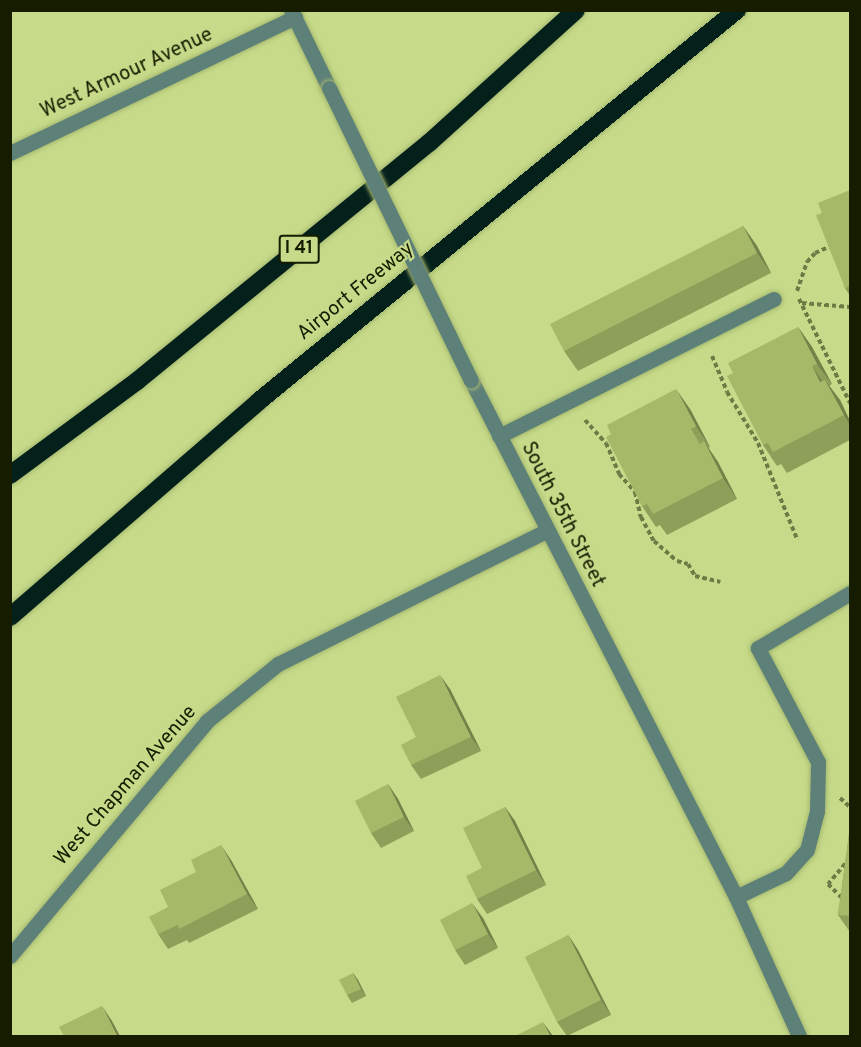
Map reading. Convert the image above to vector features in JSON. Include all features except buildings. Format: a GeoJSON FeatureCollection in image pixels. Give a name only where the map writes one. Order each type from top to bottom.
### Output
{"type":"FeatureCollection","features":[{"type":"Feature","properties":{"kind":"highway","name":"I 41"},"geometry":{"type":"LineString","coordinates":[[10,475],[137,381],[429,142],[576,10]]}},
{"type":"Feature","properties":{"kind":"highway","name":"Airport Freeway"},"geometry":{"type":"LineString","coordinates":[[10,617],[259,401],[737,10]]}},
{"type":"Feature","properties":{"kind":"street","name":"South 35th Street"},"geometry":{"type":"LineString","coordinates":[[293,14],[546,531],[736,897],[799,1036]]}},
{"type":"Feature","properties":{"kind":"street","name":"West Armour Avenue"},"geometry":{"type":"LineString","coordinates":[[10,153],[293,14]]}},
{"type":"Feature","properties":{"kind":"street"},"geometry":{"type":"LineString","coordinates":[[499,436],[774,299]]}},
{"type":"Feature","properties":{"kind":"street","name":"West Chapman Avenue"},"geometry":{"type":"LineString","coordinates":[[10,956],[207,721],[270,671],[546,531]]}},
{"type":"Feature","properties":{"kind":"street"},"geometry":{"type":"LineString","coordinates":[[736,897],[786,873],[807,850],[817,811],[818,762],[758,648],[850,593]]}},
{"type":"Feature","properties":{"kind":"path"},"geometry":{"type":"LineString","coordinates":[[835,255],[831,245],[815,254],[807,262],[796,293],[850,403]]}},
{"type":"Feature","properties":{"kind":"path"},"geometry":{"type":"LineString","coordinates":[[774,299],[796,293]]}},
{"type":"Feature","properties":{"kind":"path"},"geometry":{"type":"LineString","coordinates":[[801,303],[850,307]]}},
{"type":"Feature","properties":{"kind":"path"},"geometry":{"type":"LineString","coordinates":[[702,335],[727,392],[758,443],[777,497],[797,539]]}},
{"type":"Feature","properties":{"kind":"path"},"geometry":{"type":"LineString","coordinates":[[571,400],[606,443],[619,474],[635,492],[654,541],[677,561],[688,564],[695,576],[720,582]]}},
{"type":"Feature","properties":{"kind":"path"},"geometry":{"type":"LineString","coordinates":[[850,858],[828,884],[850,906]]}}]}
